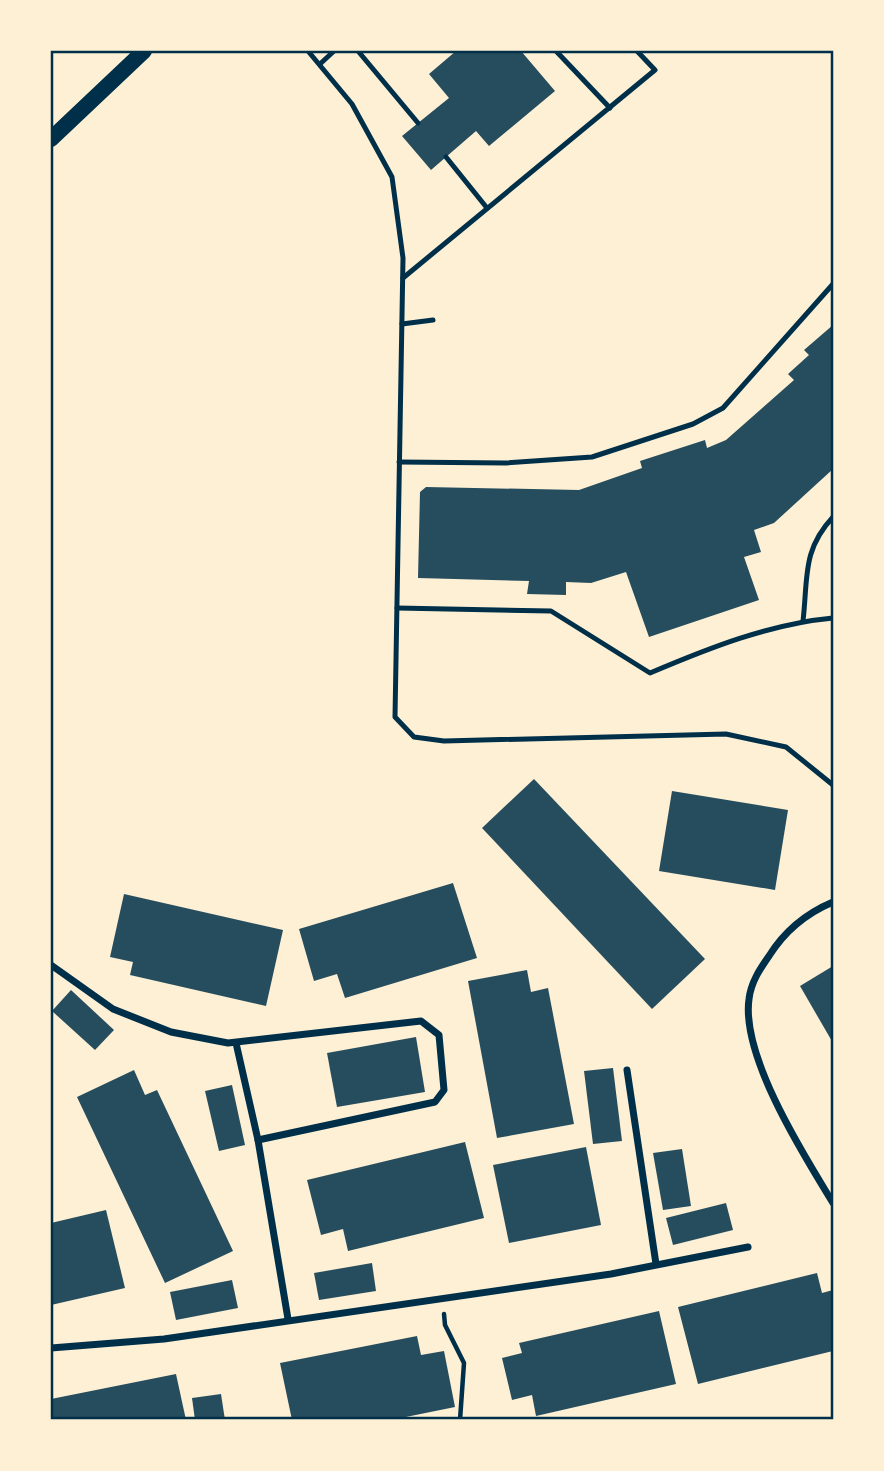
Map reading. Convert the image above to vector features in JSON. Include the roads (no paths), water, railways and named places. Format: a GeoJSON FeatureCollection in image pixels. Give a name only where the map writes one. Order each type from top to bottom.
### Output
{"type":"FeatureCollection","features":[{"type":"Feature","properties":{"kind":"main road"},"geometry":{"type":"LineString","coordinates":[[51,139],[144,51]]}},
{"type":"Feature","properties":{"kind":"street"},"geometry":{"type":"LineString","coordinates":[[833,902],[817,909],[780,939],[756,974],[749,999],[750,1032],[768,1084],[833,1203]]}},
{"type":"Feature","properties":{"kind":"street"},"geometry":{"type":"LineString","coordinates":[[51,965],[113,1009],[171,1032],[236,1042],[421,1021],[439,1035],[444,1090],[435,1102],[258,1140]]}},
{"type":"Feature","properties":{"kind":"street"},"geometry":{"type":"LineString","coordinates":[[236,1042],[258,1140],[288,1319]]}},
{"type":"Feature","properties":{"kind":"street"},"geometry":{"type":"LineString","coordinates":[[627,1070],[656,1264]]}},
{"type":"Feature","properties":{"kind":"street"},"geometry":{"type":"LineString","coordinates":[[51,1348],[164,1339],[611,1274],[748,1247]]}},
{"type":"Feature","properties":{"kind":"lane"},"geometry":{"type":"LineString","coordinates":[[308,51],[352,104],[392,177],[403,258],[395,717],[414,737],[443,741],[726,734],[786,747],[833,785]]}},
{"type":"Feature","properties":{"kind":"lane"},"geometry":{"type":"LineString","coordinates":[[320,64],[334,51]]}},
{"type":"Feature","properties":{"kind":"lane"},"geometry":{"type":"LineString","coordinates":[[358,51],[418,123]]}},
{"type":"Feature","properties":{"kind":"lane"},"geometry":{"type":"LineString","coordinates":[[556,51],[610,108]]}},
{"type":"Feature","properties":{"kind":"lane"},"geometry":{"type":"LineString","coordinates":[[403,278],[655,70],[637,51]]}},
{"type":"Feature","properties":{"kind":"lane"},"geometry":{"type":"LineString","coordinates":[[446,157],[487,208]]}},
{"type":"Feature","properties":{"kind":"lane"},"geometry":{"type":"LineString","coordinates":[[399,462],[506,463],[592,457],[693,424],[723,408],[833,284]]}},
{"type":"Feature","properties":{"kind":"lane"},"geometry":{"type":"LineString","coordinates":[[402,324],[433,320]]}},
{"type":"Feature","properties":{"kind":"lane"},"geometry":{"type":"LineString","coordinates":[[803,621],[811,547],[816,535],[833,517]]}},
{"type":"Feature","properties":{"kind":"lane"},"geometry":{"type":"LineString","coordinates":[[397,608],[551,611],[650,673],[713,646],[803,621],[833,618]]}}]}
